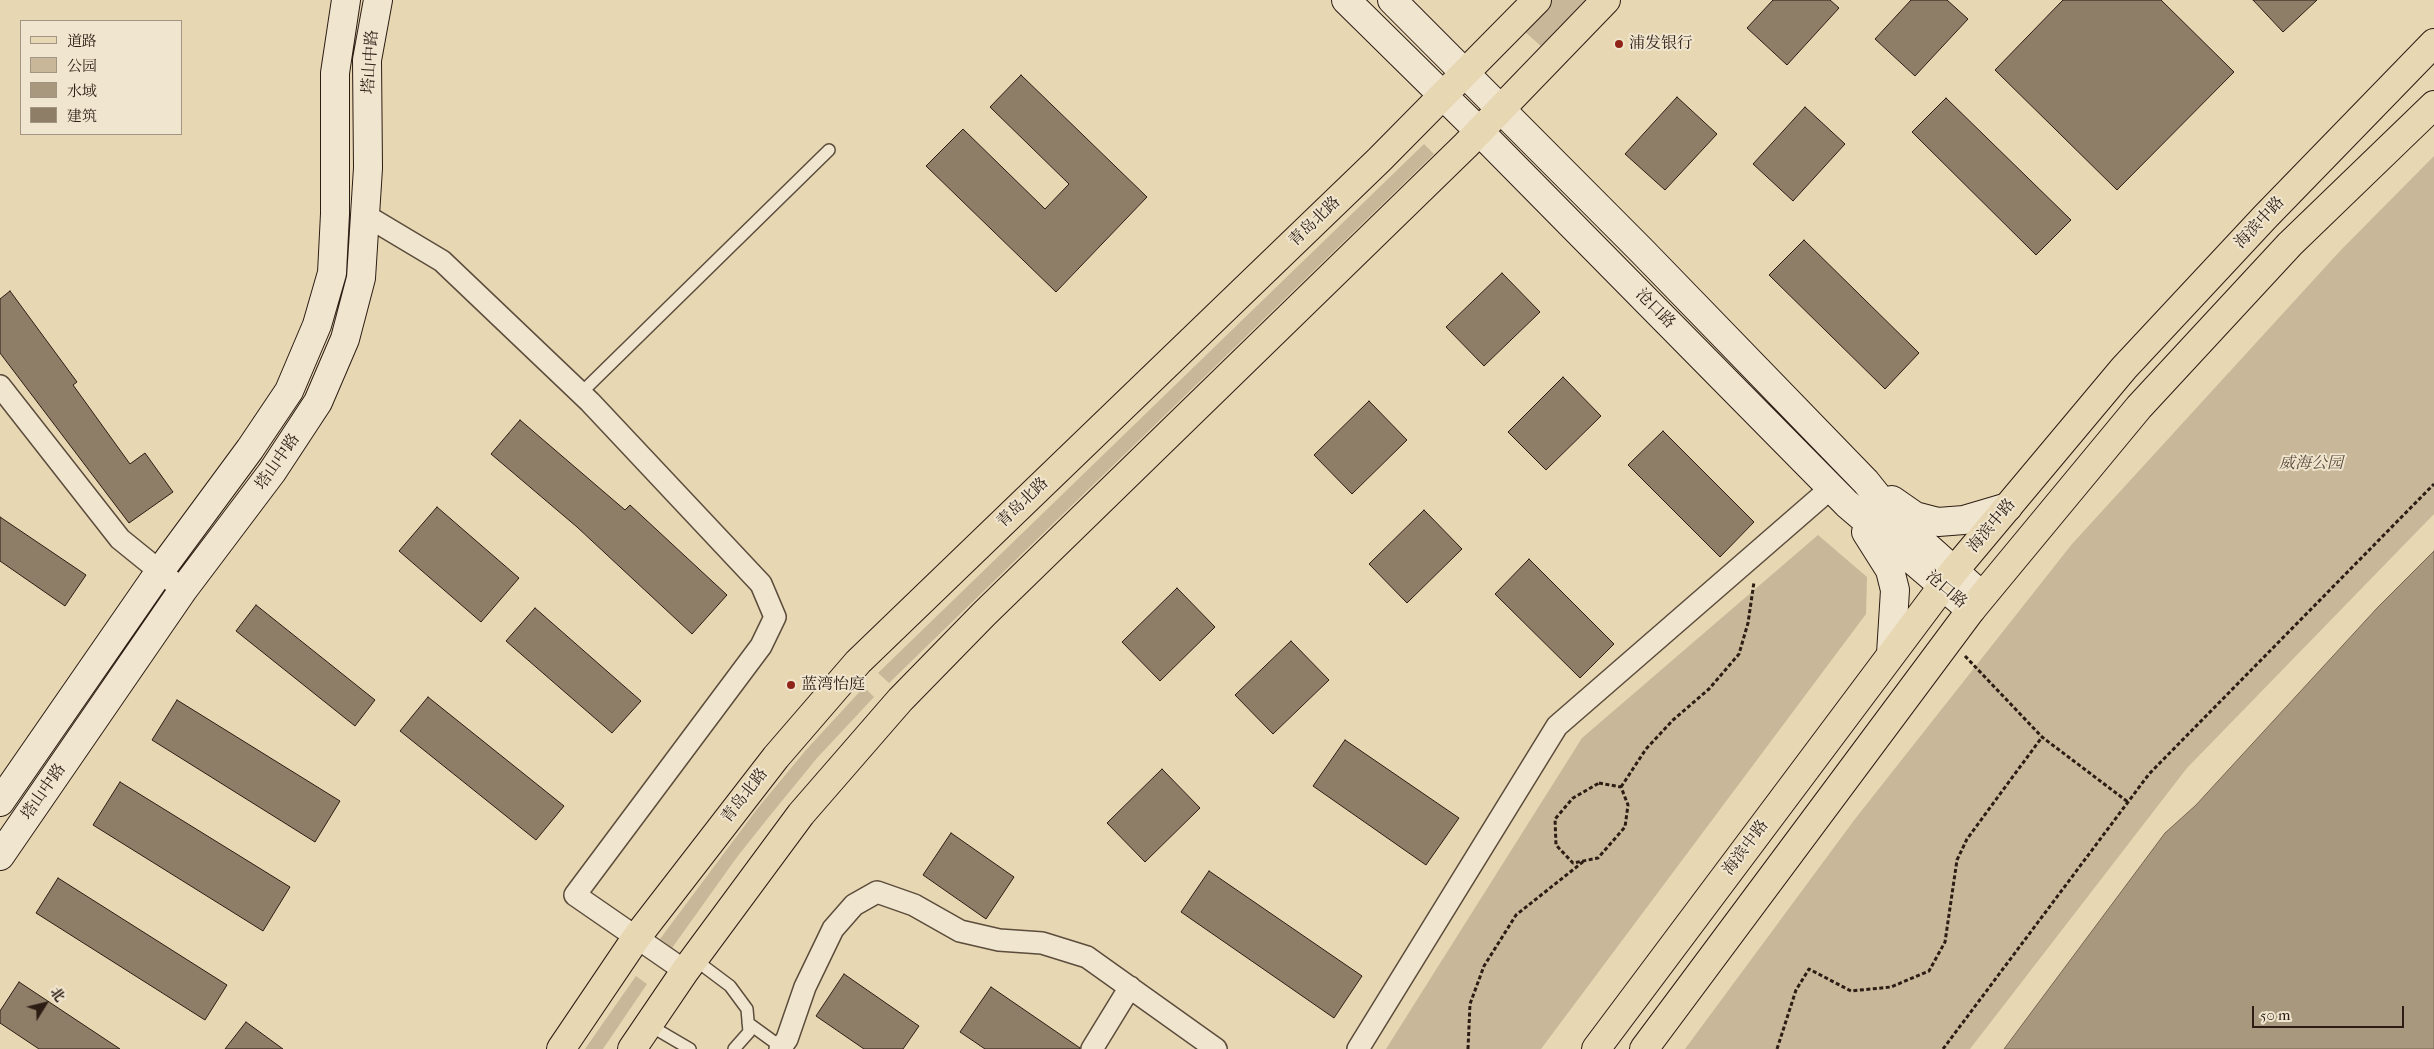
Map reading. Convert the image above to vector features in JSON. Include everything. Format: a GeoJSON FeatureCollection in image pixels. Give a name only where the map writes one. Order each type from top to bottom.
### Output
{"type":"FeatureCollection","features":[{"type":"Feature","properties":{"kind":"main road","name":"塔山中路"},"geometry":{"type":"LineString","coordinates":[[0,802],[160,571],[250,449],[289,391],[317,325],[332,273],[335,214],[335,73],[346,0]]}},
{"type":"Feature","properties":{"kind":"main road","name":"塔山中路"},"geometry":{"type":"LineString","coordinates":[[0,856],[183,590],[272,472],[318,402],[345,339],[361,278],[368,168],[368,60],[378,0]]}},
{"type":"Feature","properties":{"kind":"main road","name":"沧口路"},"geometry":{"type":"LineString","coordinates":[[1346,0],[1444,95],[1839,496],[1977,603]]}},
{"type":"Feature","properties":{"kind":"main road","name":"沧口路"},"geometry":{"type":"LineString","coordinates":[[1392,0],[1501,108],[1866,482],[1948,579]]}},
{"type":"Feature","properties":{"kind":"main road","name":"青岛北路"},"geometry":{"type":"LineString","coordinates":[[560,1049],[636,938],[776,757],[858,662],[1444,95],[1537,0]]}},
{"type":"Feature","properties":{"kind":"main road"},"geometry":{"type":"LineString","coordinates":[[632,1049],[690,965],[801,814],[900,700],[984,614],[1479,131],[1606,0]]}},
{"type":"Feature","properties":{"kind":"main road","name":"海滨中路"},"geometry":{"type":"LineString","coordinates":[[1596,1049],[1948,579],[2124,368],[2265,217],[2434,43]]}},
{"type":"Feature","properties":{"kind":"main road"},"geometry":{"type":"LineString","coordinates":[[1644,1049],[1977,603],[2139,407],[2290,244],[2434,105]]}},
{"type":"Feature","properties":{"kind":"main road"},"geometry":{"type":"LineString","coordinates":[[1866,482],[1915,516],[1938,522],[1964,520],[2008,507]]}},
{"type":"Feature","properties":{"kind":"main road"},"geometry":{"type":"LineString","coordinates":[[1839,496],[1890,570],[1895,590],[1891,654]]}},
{"type":"Feature","properties":{"kind":"street"},"geometry":{"type":"LineString","coordinates":[[365,214],[442,261],[580,393],[761,584],[775,617],[761,646],[574,896],[636,938],[690,965]]}},
{"type":"Feature","properties":{"kind":"street"},"geometry":{"type":"LineString","coordinates":[[0,386],[120,539],[183,590]]}},
{"type":"Feature","properties":{"kind":"street"},"geometry":{"type":"LineString","coordinates":[[1358,1049],[1557,726],[1758,552],[1839,496]]}},
{"type":"Feature","properties":{"kind":"street"},"geometry":{"type":"LineString","coordinates":[[781,1048],[787,1039],[805,987],[833,929],[854,905],[877,892],[914,905],[960,931],[999,940],[1042,943],[1087,956],[1216,1049]]}},
{"type":"Feature","properties":{"kind":"street"},"geometry":{"type":"LineString","coordinates":[[1092,1049],[1130,987]]}},
{"type":"Feature","properties":{"kind":"lane"},"geometry":{"type":"LineString","coordinates":[[580,393],[829,150]]}},
{"type":"Feature","properties":{"kind":"lane"},"geometry":{"type":"LineString","coordinates":[[690,965],[730,986],[747,1009],[749,1032],[734,1049]]}},
{"type":"Feature","properties":{"kind":"lane"},"geometry":{"type":"LineString","coordinates":[[748,1023],[781,1048]]}},
{"type":"Feature","properties":{"kind":"lane"},"geometry":{"type":"LineString","coordinates":[[649,1025],[690,1049]]}},
{"type":"Feature","properties":{"kind":"path"},"geometry":{"type":"LineString","coordinates":[[1944,1049],[2149,774],[2434,484]]}},
{"type":"Feature","properties":{"kind":"path"},"geometry":{"type":"LineString","coordinates":[[1621,786],[1646,749],[1673,720],[1709,689],[1739,654],[1748,623],[1758,552]]}},
{"type":"Feature","properties":{"kind":"path"},"geometry":{"type":"LineString","coordinates":[[1950,639],[2042,737],[2128,802]]}},
{"type":"Feature","properties":{"kind":"path"},"geometry":{"type":"LineString","coordinates":[[1776,1049],[1796,990],[1809,969],[1851,991],[1891,987],[1929,971],[1945,942],[1957,860],[1967,839],[2042,737]]}},
{"type":"Feature","properties":{"kind":"path"},"geometry":{"type":"LineString","coordinates":[[1599,783],[1621,786],[1628,805],[1625,826],[1598,858],[1573,863],[1556,845],[1555,819],[1573,798],[1599,783]]}},
{"type":"Feature","properties":{"kind":"path"},"geometry":{"type":"LineString","coordinates":[[1468,1049],[1470,1004],[1484,966],[1516,915],[1584,861]]}},
{"type":"Feature","properties":{"kind":"green space"},"geometry":{"type":"Polygon","coordinates":[[[1552,0],[1590,0],[1543,48],[1523,30],[1552,0]]]}},
{"type":"Feature","properties":{"kind":"green space"},"geometry":{"type":"Polygon","coordinates":[[[1424,144],[1434,154],[889,683],[878,673],[1424,144]]]}},
{"type":"Feature","properties":{"kind":"green space","name":"威海公园"},"geometry":{"type":"Polygon","coordinates":[[[2434,156],[2434,514],[2187,768],[1970,1049],[1685,1049],[1855,819],[2072,544],[2340,251],[2434,156]]]}},
{"type":"Feature","properties":{"kind":"green space"},"geometry":{"type":"Polygon","coordinates":[[[1818,535],[1867,577],[1866,614],[1541,1049],[1386,1049],[1582,738],[1818,535]]]}},
{"type":"Feature","properties":{"kind":"green space"},"geometry":{"type":"Polygon","coordinates":[[[864,687],[874,697],[817,758],[768,818],[737,857],[672,948],[660,939],[757,809],[806,750],[864,687]]]}},
{"type":"Feature","properties":{"kind":"green space"},"geometry":{"type":"Polygon","coordinates":[[[636,976],[647,984],[603,1049],[585,1049],[636,976]]]}},
{"type":"Feature","properties":{"kind":"water"},"geometry":{"type":"Polygon","coordinates":[[[2434,551],[2434,1049],[2004,1049],[2165,833],[2196,805],[2378,607],[2434,551]]]}},
{"type":"Feature","properties":{"kind":"building"},"geometry":{"type":"Polygon","coordinates":[[[1773,0],[1830,0],[1839,8],[1787,65],[1747,28],[1773,0]]]}},
{"type":"Feature","properties":{"kind":"building"},"geometry":{"type":"Polygon","coordinates":[[[1911,0],[1947,0],[1968,19],[1915,76],[1875,39],[1911,0]]]}},
{"type":"Feature","properties":{"kind":"building"},"geometry":{"type":"Polygon","coordinates":[[[2063,0],[2161,0],[2234,72],[2117,190],[1995,70],[2063,0]]]}},
{"type":"Feature","properties":{"kind":"building"},"geometry":{"type":"Polygon","coordinates":[[[2253,0],[2317,0],[2283,32],[2253,0]]]}},
{"type":"Feature","properties":{"kind":"building"},"geometry":{"type":"Polygon","coordinates":[[[1021,75],[1147,197],[1056,292],[926,166],[963,129],[1045,209],[1069,184],[990,107],[1021,75]]]}},
{"type":"Feature","properties":{"kind":"building"},"geometry":{"type":"Polygon","coordinates":[[[1677,97],[1717,134],[1665,190],[1625,154],[1677,97]]]}},
{"type":"Feature","properties":{"kind":"building"},"geometry":{"type":"Polygon","coordinates":[[[1946,98],[2071,220],[2036,255],[1912,132],[1946,98]]]}},
{"type":"Feature","properties":{"kind":"building"},"geometry":{"type":"Polygon","coordinates":[[[1805,107],[1845,144],[1793,201],[1753,164],[1805,107]]]}},
{"type":"Feature","properties":{"kind":"building"},"geometry":{"type":"Polygon","coordinates":[[[1804,240],[1919,353],[1885,389],[1769,275],[1804,240]]]}},
{"type":"Feature","properties":{"kind":"building"},"geometry":{"type":"Polygon","coordinates":[[[1502,273],[1540,312],[1484,366],[1446,327],[1502,273]]]}},
{"type":"Feature","properties":{"kind":"building"},"geometry":{"type":"Polygon","coordinates":[[[10,291],[77,382],[73,385],[130,464],[145,453],[173,492],[129,523],[0,353],[0,299],[10,291]]]}},
{"type":"Feature","properties":{"kind":"building"},"geometry":{"type":"Polygon","coordinates":[[[1563,377],[1601,416],[1546,470],[1508,432],[1563,377]]]}},
{"type":"Feature","properties":{"kind":"building"},"geometry":{"type":"Polygon","coordinates":[[[1369,401],[1407,440],[1352,494],[1314,455],[1369,401]]]}},
{"type":"Feature","properties":{"kind":"building"},"geometry":{"type":"Polygon","coordinates":[[[520,420],[625,510],[630,505],[727,595],[692,634],[577,527],[491,454],[520,420]]]}},
{"type":"Feature","properties":{"kind":"building"},"geometry":{"type":"Polygon","coordinates":[[[1663,431],[1754,522],[1720,557],[1628,465],[1663,431]]]}},
{"type":"Feature","properties":{"kind":"building"},"geometry":{"type":"Polygon","coordinates":[[[437,507],[519,578],[481,622],[399,551],[437,507]]]}},
{"type":"Feature","properties":{"kind":"building"},"geometry":{"type":"Polygon","coordinates":[[[1424,510],[1462,549],[1407,603],[1369,564],[1424,510]]]}},
{"type":"Feature","properties":{"kind":"building"},"geometry":{"type":"Polygon","coordinates":[[[0,517],[86,575],[65,606],[0,561],[0,517]]]}},
{"type":"Feature","properties":{"kind":"building"},"geometry":{"type":"Polygon","coordinates":[[[1529,559],[1614,644],[1580,678],[1495,594],[1529,559]]]}},
{"type":"Feature","properties":{"kind":"building"},"geometry":{"type":"Polygon","coordinates":[[[1177,588],[1215,627],[1160,681],[1122,642],[1177,588]]]}},
{"type":"Feature","properties":{"kind":"building"},"geometry":{"type":"Polygon","coordinates":[[[256,605],[375,700],[355,726],[236,631],[256,605]]]}},
{"type":"Feature","properties":{"kind":"building"},"geometry":{"type":"Polygon","coordinates":[[[535,608],[641,701],[612,733],[506,641],[535,608]]]}},
{"type":"Feature","properties":{"kind":"building"},"geometry":{"type":"Polygon","coordinates":[[[1291,641],[1329,680],[1273,734],[1235,695],[1291,641]]]}},
{"type":"Feature","properties":{"kind":"building"},"geometry":{"type":"Polygon","coordinates":[[[428,697],[564,806],[536,840],[400,731],[428,697]]]}},
{"type":"Feature","properties":{"kind":"building"},"geometry":{"type":"Polygon","coordinates":[[[177,700],[340,801],[315,842],[152,740],[177,700]]]}},
{"type":"Feature","properties":{"kind":"building"},"geometry":{"type":"Polygon","coordinates":[[[1345,740],[1459,818],[1426,865],[1313,786],[1345,740]]]}},
{"type":"Feature","properties":{"kind":"building"},"geometry":{"type":"Polygon","coordinates":[[[1162,769],[1200,808],[1145,862],[1107,823],[1162,769]]]}},
{"type":"Feature","properties":{"kind":"building"},"geometry":{"type":"Polygon","coordinates":[[[120,782],[290,887],[263,931],[93,825],[120,782]]]}},
{"type":"Feature","properties":{"kind":"building"},"geometry":{"type":"Polygon","coordinates":[[[951,833],[1014,877],[986,919],[923,875],[951,833]]]}},
{"type":"Feature","properties":{"kind":"building"},"geometry":{"type":"Polygon","coordinates":[[[1209,871],[1362,976],[1334,1018],[1181,912],[1209,871]]]}},
{"type":"Feature","properties":{"kind":"building"},"geometry":{"type":"Polygon","coordinates":[[[58,878],[227,985],[205,1020],[36,913],[58,878]]]}},
{"type":"Feature","properties":{"kind":"building"},"geometry":{"type":"Polygon","coordinates":[[[844,974],[919,1026],[903,1049],[864,1049],[816,1016],[844,974]]]}},
{"type":"Feature","properties":{"kind":"building"},"geometry":{"type":"Polygon","coordinates":[[[19,982],[120,1049],[39,1049],[0,1023],[0,1011],[19,982]]]}},
{"type":"Feature","properties":{"kind":"building"},"geometry":{"type":"Polygon","coordinates":[[[991,987],[1080,1049],[985,1049],[960,1032],[991,987]]]}},
{"type":"Feature","properties":{"kind":"building"},"geometry":{"type":"Polygon","coordinates":[[[246,1022],[283,1049],[225,1049],[246,1022]]]}},
{"type":"Feature","properties":{"kind":"place","name":"浦发银行"},"geometry":{"type":"Point","coordinates":[1619,44]}},
{"type":"Feature","properties":{"kind":"place","name":"蓝湾怡庭"},"geometry":{"type":"Point","coordinates":[791,685]}}]}
